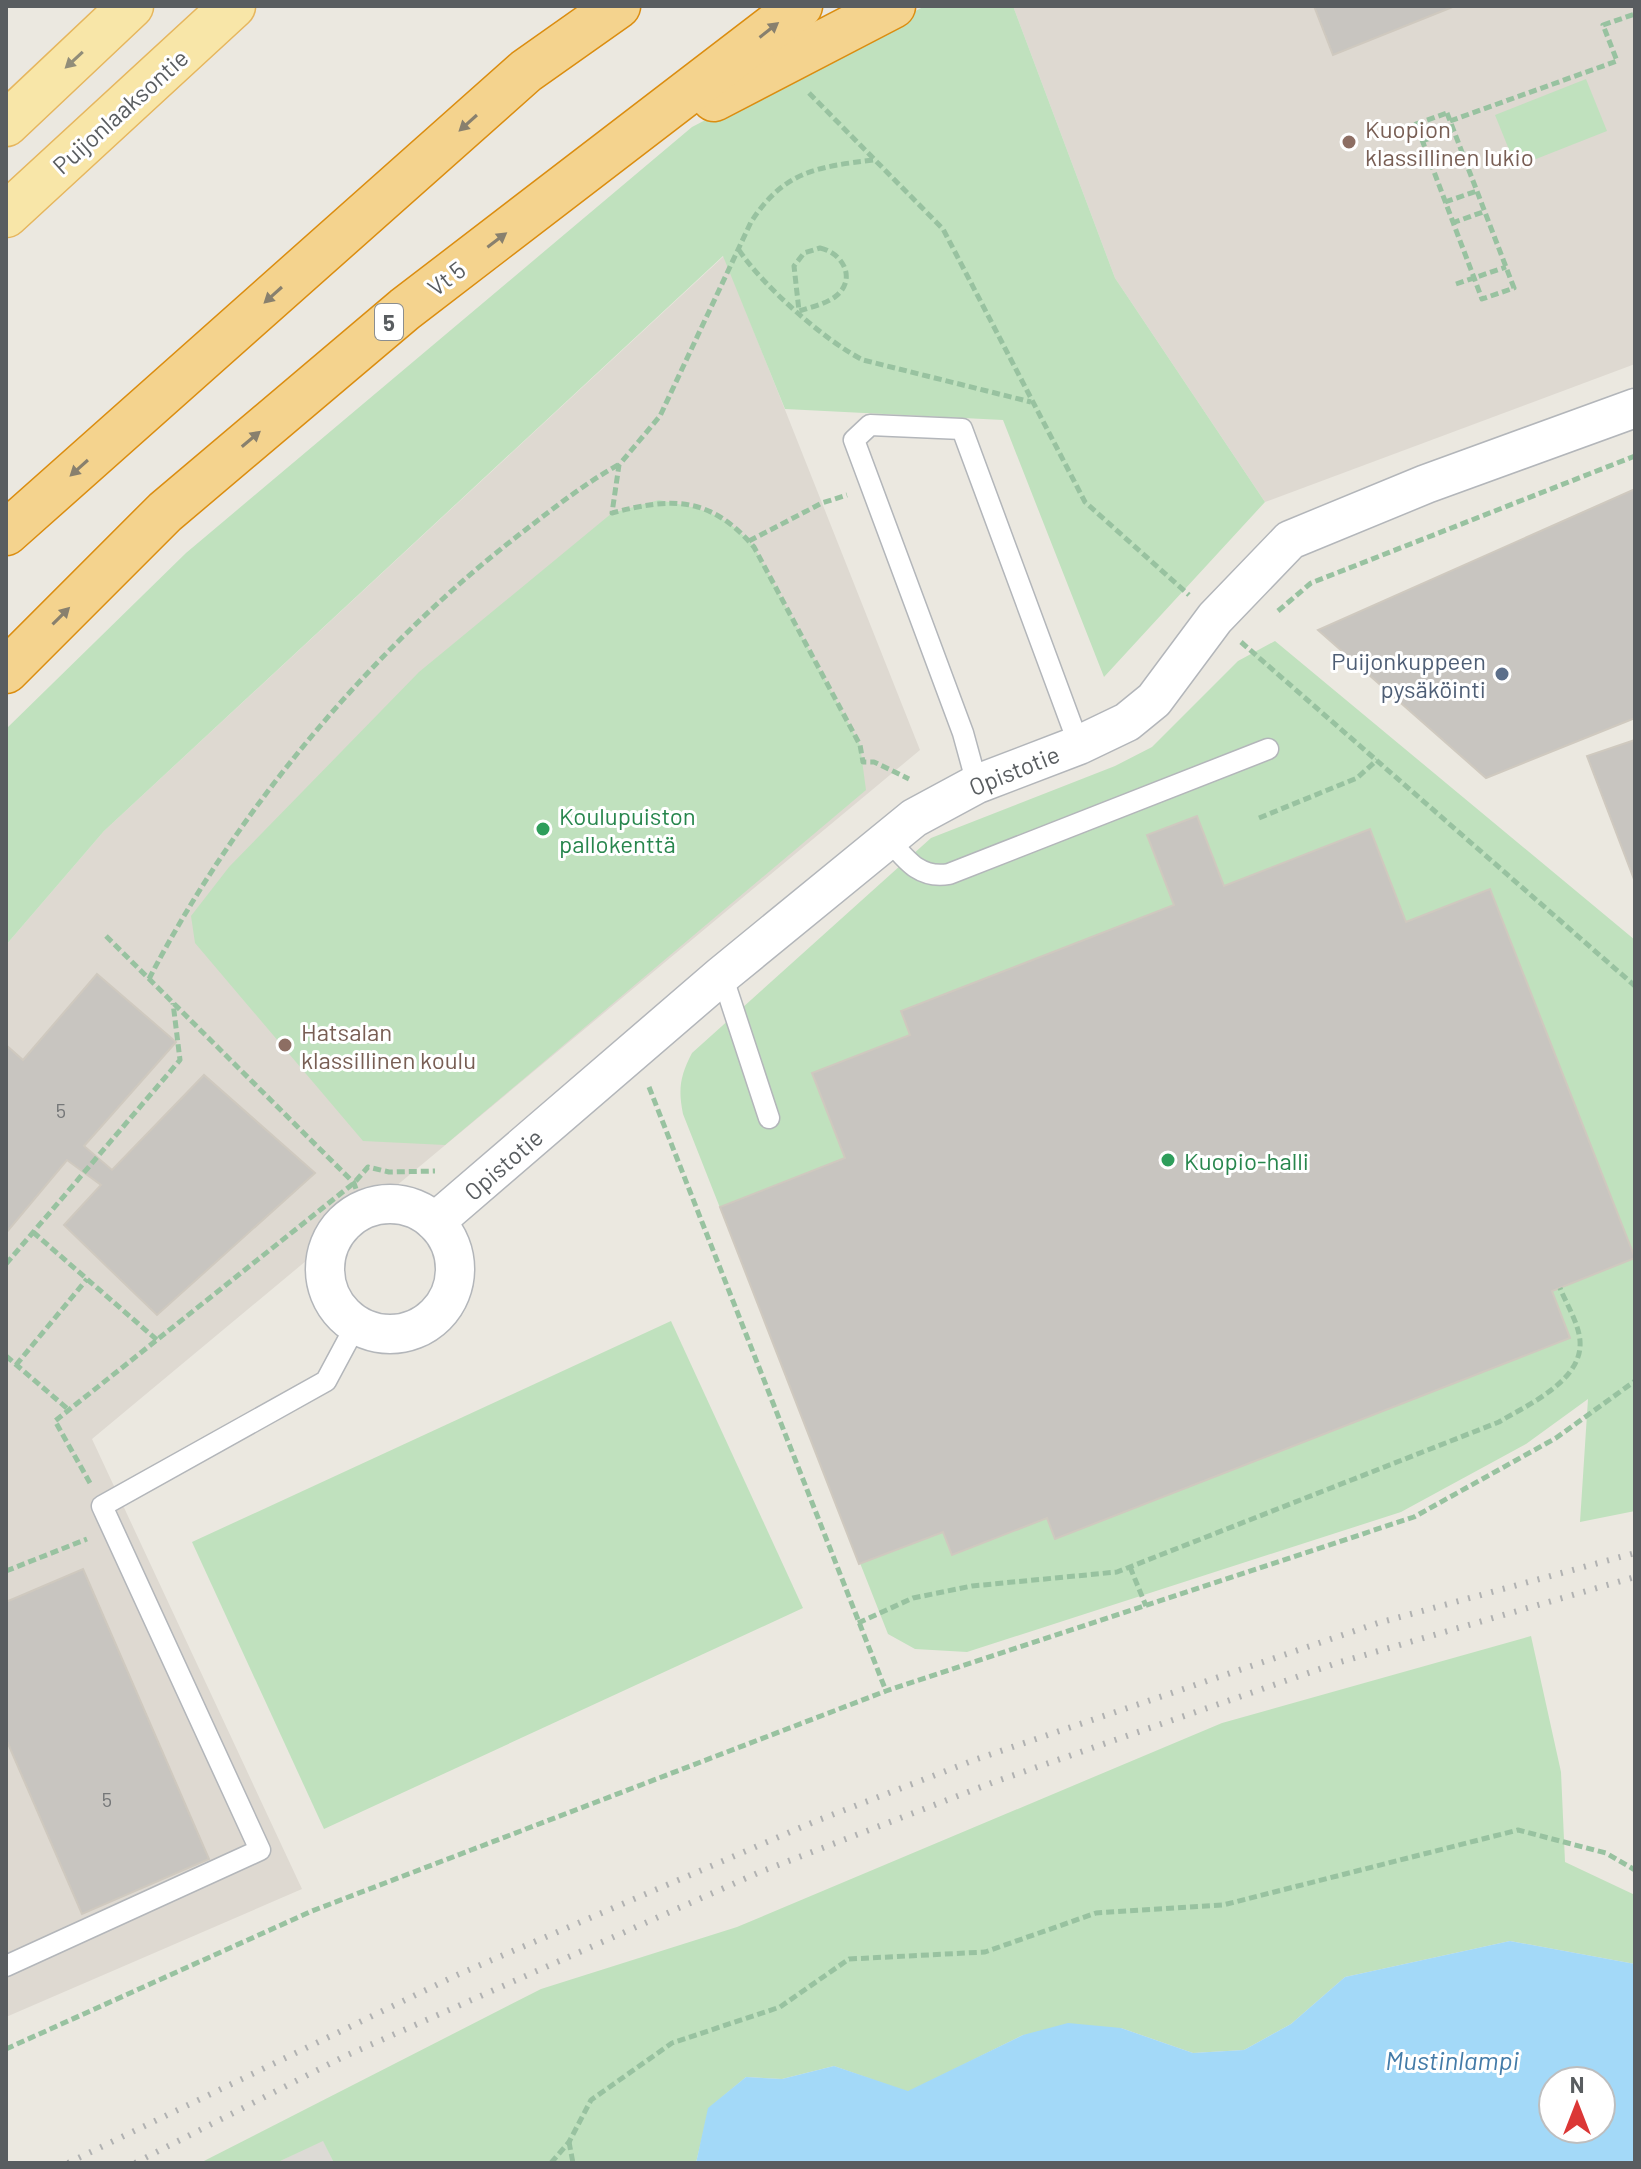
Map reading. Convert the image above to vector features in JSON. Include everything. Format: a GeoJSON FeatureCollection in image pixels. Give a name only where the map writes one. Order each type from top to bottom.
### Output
{"type":"FeatureCollection","features":[{"type":"Feature","properties":{"kind":"highway"},"geometry":{"type":"LineString","coordinates":[[6,533],[526,71],[588,6]]}},
{"type":"Feature","properties":{"kind":"highway"},"geometry":{"type":"LineString","coordinates":[[526,71],[618,6]]}},
{"type":"Feature","properties":{"kind":"highway","name":"Vt 5"},"geometry":{"type":"LineString","coordinates":[[6,671],[165,512],[405,309],[619,148],[800,6]]}},
{"type":"Feature","properties":{"kind":"highway"},"geometry":{"type":"LineString","coordinates":[[619,148],[893,6]]}},
{"type":"Feature","properties":{"kind":"main road"},"geometry":{"type":"LineString","coordinates":[[6,124],[131,6]]}},
{"type":"Feature","properties":{"kind":"main road","name":"Puijonlaaksontie"},"geometry":{"type":"LineString","coordinates":[[6,215],[233,6]]}},
{"type":"Feature","properties":{"kind":"street","name":"Opistotie"},"geometry":{"type":"LineString","coordinates":[[435,1222],[722,975],[914,818],[977,784],[1079,745],[1127,722],[1154,700],[1215,618],[1290,540],[1426,484],[1635,408]]}},
{"type":"Feature","properties":{"kind":"street"},"geometry":{"type":"LineString","coordinates":[[358,1196],[401,1205],[435,1222],[448,1239],[454,1259],[454,1280],[448,1300],[435,1317],[417,1329],[397,1334],[376,1333],[356,1325],[341,1312],[330,1295],[325,1266],[333,1237],[346,1221],[358,1196]]}},
{"type":"Feature","properties":{"kind":"lane"},"geometry":{"type":"LineString","coordinates":[[977,784],[963,733],[854,440],[870,425],[962,429],[1079,745]]}},
{"type":"Feature","properties":{"kind":"lane"},"geometry":{"type":"LineString","coordinates":[[889,840],[917,871],[934,876],[949,874],[1268,749]]}},
{"type":"Feature","properties":{"kind":"lane"},"geometry":{"type":"LineString","coordinates":[[722,975],[769,1118]]}},
{"type":"Feature","properties":{"kind":"lane"},"geometry":{"type":"LineString","coordinates":[[6,1966],[260,1850],[102,1506],[326,1381],[356,1325]]}},
{"type":"Feature","properties":{"kind":"path"},"geometry":{"type":"LineString","coordinates":[[1450,121],[1617,61],[1603,25],[1635,14]]}},
{"type":"Feature","properties":{"kind":"path"},"geometry":{"type":"LineString","coordinates":[[806,90],[943,229],[1085,502],[1635,986]]}},
{"type":"Feature","properties":{"kind":"path"},"geometry":{"type":"LineString","coordinates":[[1447,113],[1450,121],[1514,288],[1482,299],[1416,124],[1447,113]]}},
{"type":"Feature","properties":{"kind":"path"},"geometry":{"type":"LineString","coordinates":[[1422,141],[1453,130]]}},
{"type":"Feature","properties":{"kind":"path"},"geometry":{"type":"LineString","coordinates":[[149,979],[177,923],[282,769],[438,602],[555,507],[592,479],[619,465],[660,416],[751,222],[779,187],[810,171],[874,160]]}},
{"type":"Feature","properties":{"kind":"path"},"geometry":{"type":"LineString","coordinates":[[1445,202],[1477,191]]}},
{"type":"Feature","properties":{"kind":"path"},"geometry":{"type":"LineString","coordinates":[[1452,223],[1483,212]]}},
{"type":"Feature","properties":{"kind":"path"},"geometry":{"type":"LineString","coordinates":[[812,249],[836,253],[846,268],[844,286],[831,299],[799,311],[792,275],[798,259],[812,249]]}},
{"type":"Feature","properties":{"kind":"path"},"geometry":{"type":"LineString","coordinates":[[739,250],[754,272],[844,351],[863,360],[1032,402]]}},
{"type":"Feature","properties":{"kind":"path"},"geometry":{"type":"LineString","coordinates":[[1456,284],[1506,267]]}},
{"type":"Feature","properties":{"kind":"path"},"geometry":{"type":"LineString","coordinates":[[619,465],[612,513],[659,500],[701,508],[737,527],[749,541],[860,745],[863,762],[874,762],[918,783]]}},
{"type":"Feature","properties":{"kind":"path"},"geometry":{"type":"LineString","coordinates":[[749,541],[822,503],[871,487]]}},
{"type":"Feature","properties":{"kind":"path"},"geometry":{"type":"LineString","coordinates":[[1259,818],[1349,782],[1377,760]]}},
{"type":"Feature","properties":{"kind":"path"},"geometry":{"type":"LineString","coordinates":[[102,1506],[55,1421],[157,1340],[358,1196],[106,936]]}},
{"type":"Feature","properties":{"kind":"path"},"geometry":{"type":"LineString","coordinates":[[6,1264],[180,1060],[172,1002]]}},
{"type":"Feature","properties":{"kind":"path"},"geometry":{"type":"LineString","coordinates":[[644,1074],[886,1691]]}},
{"type":"Feature","properties":{"kind":"path"},"geometry":{"type":"LineString","coordinates":[[33,1232],[157,1340]]}},
{"type":"Feature","properties":{"kind":"path"},"geometry":{"type":"LineString","coordinates":[[16,1365],[87,1279]]}},
{"type":"Feature","properties":{"kind":"path"},"geometry":{"type":"LineString","coordinates":[[858,1623],[913,1598],[972,1586],[1117,1572],[1499,1422],[1556,1386],[1576,1362],[1580,1340],[1560,1288]]}},
{"type":"Feature","properties":{"kind":"path"},"geometry":{"type":"LineString","coordinates":[[6,1356],[69,1410]]}},
{"type":"Feature","properties":{"kind":"path"},"geometry":{"type":"LineString","coordinates":[[6,2049],[312,1911],[886,1691],[1414,1517],[1556,1438],[1635,1381]]}},
{"type":"Feature","properties":{"kind":"path"},"geometry":{"type":"LineString","coordinates":[[6,1571],[113,1529]]}},
{"type":"Feature","properties":{"kind":"path"},"geometry":{"type":"LineString","coordinates":[[1130,1567],[1146,1606]]}},
{"type":"Feature","properties":{"kind":"path"},"geometry":{"type":"LineString","coordinates":[[551,2163],[569,2142],[591,2100],[672,2043],[780,2007],[849,1959],[985,1952],[1096,1913],[1223,1905],[1518,1830],[1606,1853],[1635,1870]]}},
{"type":"Feature","properties":{"kind":"path"},"geometry":{"type":"LineString","coordinates":[[569,2142],[573,2163]]}},
{"type":"Feature","properties":{"kind":"shaded area","name":"Kuopion klassillinen lukio"},"geometry":{"type":"Polygon","coordinates":[[[1013,6],[1635,6],[1635,364],[1265,502],[1115,278],[1013,6]]]}},
{"type":"Feature","properties":{"kind":"shaded area","name":"Hatsalan klassillinen koulu"},"geometry":{"type":"Polygon","coordinates":[[[724,256],[920,750],[92,1439],[302,1889],[6,2017],[6,945],[104,831],[724,256]]]}},
{"type":"Feature","properties":{"kind":"shaded area"},"geometry":{"type":"Polygon","coordinates":[[[323,2140],[334,2163],[276,2163],[323,2140]]]}},
{"type":"Feature","properties":{"kind":"green space"},"geometry":{"type":"Polygon","coordinates":[[[925,6],[1013,6],[1115,278],[1265,502],[1104,677],[1003,420],[785,409],[723,256],[104,831],[6,945],[6,729],[186,553],[692,127],[925,6]]]}},
{"type":"Feature","properties":{"kind":"green space"},"geometry":{"type":"Polygon","coordinates":[[[1586,79],[1607,131],[1516,167],[1495,115],[1586,79]]]}},
{"type":"Feature","properties":{"kind":"green space","name":"Koulupuiston pallokenttä"},"geometry":{"type":"Polygon","coordinates":[[[659,500],[688,506],[722,519],[754,547],[860,745],[866,790],[445,1145],[363,1141],[195,943],[191,916],[229,867],[419,672],[612,513],[659,500]]]}},
{"type":"Feature","properties":{"kind":"green space","name":"Kuopio-halli"},"geometry":{"type":"Polygon","coordinates":[[[1275,641],[1635,940],[1635,1511],[1580,1522],[1588,1399],[1526,1444],[1401,1512],[967,1652],[915,1649],[888,1634],[683,1114],[680,1090],[685,1069],[692,1053],[931,838],[1115,766],[1152,747],[1238,661],[1275,641]]]}},
{"type":"Feature","properties":{"kind":"green space"},"geometry":{"type":"Polygon","coordinates":[[[671,1321],[803,1608],[324,1829],[192,1542],[671,1321]]]}},
{"type":"Feature","properties":{"kind":"green space"},"geometry":{"type":"Polygon","coordinates":[[[1531,1636],[1561,1772],[1565,1862],[1635,1895],[1635,1964],[1510,1941],[1345,1977],[1291,2024],[1244,2050],[1193,2053],[1121,2028],[1023,2035],[908,2092],[834,2066],[782,2079],[746,2077],[709,2108],[696,2163],[334,2163],[323,2141],[276,2163],[200,2163],[541,1989],[737,1927],[1222,1723],[1531,1636]]]}},
{"type":"Feature","properties":{"kind":"water","name":"Mustinlampi"},"geometry":{"type":"Polygon","coordinates":[[[1510,1941],[1635,1964],[1635,2163],[696,2163],[708,2108],[746,2077],[782,2079],[834,2066],[908,2091],[1023,2035],[1068,2023],[1121,2028],[1193,2053],[1244,2050],[1291,2024],[1345,1977],[1510,1941]]]}},
{"type":"Feature","properties":{"kind":"building","name":"Kuopion klassillinen lukio"},"geometry":{"type":"Polygon","coordinates":[[[1314,6],[1455,6],[1333,55],[1314,6]]]}},
{"type":"Feature","properties":{"kind":"building","name":"Puijonkuppeen pysäköinti"},"geometry":{"type":"Polygon","coordinates":[[[1635,489],[1635,718],[1486,778],[1318,630],[1635,489]]]}},
{"type":"Feature","properties":{"kind":"building"},"geometry":{"type":"Polygon","coordinates":[[[1635,740],[1635,882],[1587,756],[1635,740]]]}},
{"type":"Feature","properties":{"kind":"building","name":"Kuopio-halli"},"geometry":{"type":"Polygon","coordinates":[[[1197,816],[1224,886],[1370,829],[1406,922],[1490,889],[1635,1258],[1552,1291],[1570,1338],[1055,1539],[1047,1518],[952,1555],[943,1532],[859,1564],[720,1207],[845,1158],[812,1073],[910,1035],[901,1011],[1174,905],[1147,835],[1197,816]]]}},
{"type":"Feature","properties":{"kind":"building"},"geometry":{"type":"Polygon","coordinates":[[[97,974],[176,1042],[84,1146],[112,1170],[204,1075],[315,1173],[157,1315],[64,1225],[101,1185],[67,1160],[6,1233],[6,1045],[23,1060],[97,974]]]}},
{"type":"Feature","properties":{"kind":"building"},"geometry":{"type":"Polygon","coordinates":[[[83,1569],[209,1859],[82,1914],[6,1739],[6,1602],[83,1569]]]}},
{"type":"Feature","properties":{"kind":"railway"},"geometry":{"type":"LineString","coordinates":[[68,2163],[457,1975],[816,1821],[977,1759],[1378,1623],[1635,1553]]}},
{"type":"Feature","properties":{"kind":"railway"},"geometry":{"type":"LineString","coordinates":[[135,2163],[343,2057],[760,1872],[994,1782],[1337,1663],[1635,1577]]}},
{"type":"Feature","properties":{"kind":"place","name":"Kuopion klassillinen lukio"},"geometry":{"type":"Point","coordinates":[1349,142]}},
{"type":"Feature","properties":{"kind":"place","name":"Puijonkuppeen pysäköinti"},"geometry":{"type":"Point","coordinates":[1502,674]}},
{"type":"Feature","properties":{"kind":"place","name":"Koulupuiston pallokenttä"},"geometry":{"type":"Point","coordinates":[543,829]}},
{"type":"Feature","properties":{"kind":"place","name":"Hatsalan klassillinen koulu"},"geometry":{"type":"Point","coordinates":[285,1045]}},
{"type":"Feature","properties":{"kind":"place","name":"Kuopio-halli"},"geometry":{"type":"Point","coordinates":[1168,1160]}}]}
